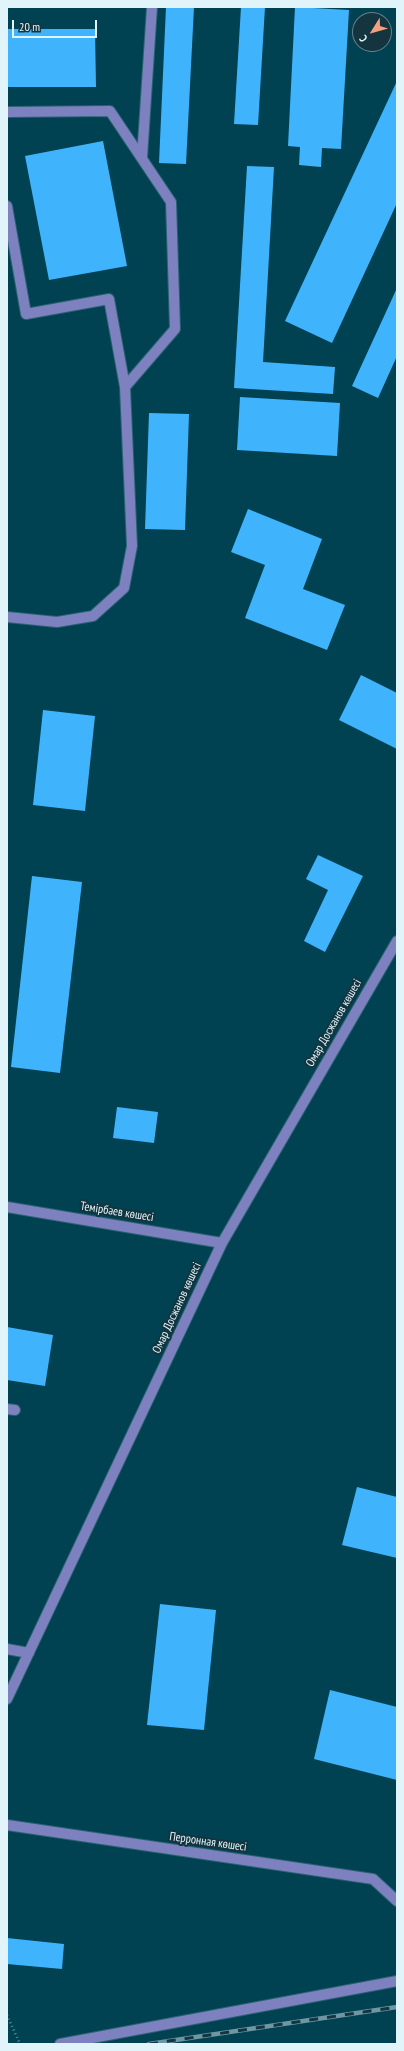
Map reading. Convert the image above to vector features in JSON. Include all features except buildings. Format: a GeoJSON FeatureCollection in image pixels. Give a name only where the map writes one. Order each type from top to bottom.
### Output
{"type":"FeatureCollection","features":[{"type":"Feature","properties":{"kind":"street"},"geometry":{"type":"LineString","coordinates":[[142,158],[152,7]]}},
{"type":"Feature","properties":{"kind":"street"},"geometry":{"type":"LineString","coordinates":[[7,112],[110,110],[171,202],[175,329],[125,387]]}},
{"type":"Feature","properties":{"kind":"street"},"geometry":{"type":"LineString","coordinates":[[7,206],[26,314],[109,299],[125,387],[132,546],[124,588],[93,616],[57,622],[7,617]]}},
{"type":"Feature","properties":{"kind":"street","name":"Омар Досжанов көшесі"},"geometry":{"type":"LineString","coordinates":[[7,1699],[222,1243],[397,941]]}},
{"type":"Feature","properties":{"kind":"street","name":"Темірбаев көшесі"},"geometry":{"type":"LineString","coordinates":[[7,1207],[222,1243]]}},
{"type":"Feature","properties":{"kind":"street"},"geometry":{"type":"LineString","coordinates":[[7,1649],[29,1653]]}},
{"type":"Feature","properties":{"kind":"street","name":"Перронная көшесі"},"geometry":{"type":"LineString","coordinates":[[7,1825],[372,1880],[397,1901]]}},
{"type":"Feature","properties":{"kind":"street"},"geometry":{"type":"LineString","coordinates":[[60,2044],[397,1981]]}},
{"type":"Feature","properties":{"kind":"path"},"geometry":{"type":"LineString","coordinates":[[7,2015],[20,2044]]}},
{"type":"Feature","properties":{"kind":"railway"},"geometry":{"type":"LineString","coordinates":[[149,2044],[397,2007]]}}]}
